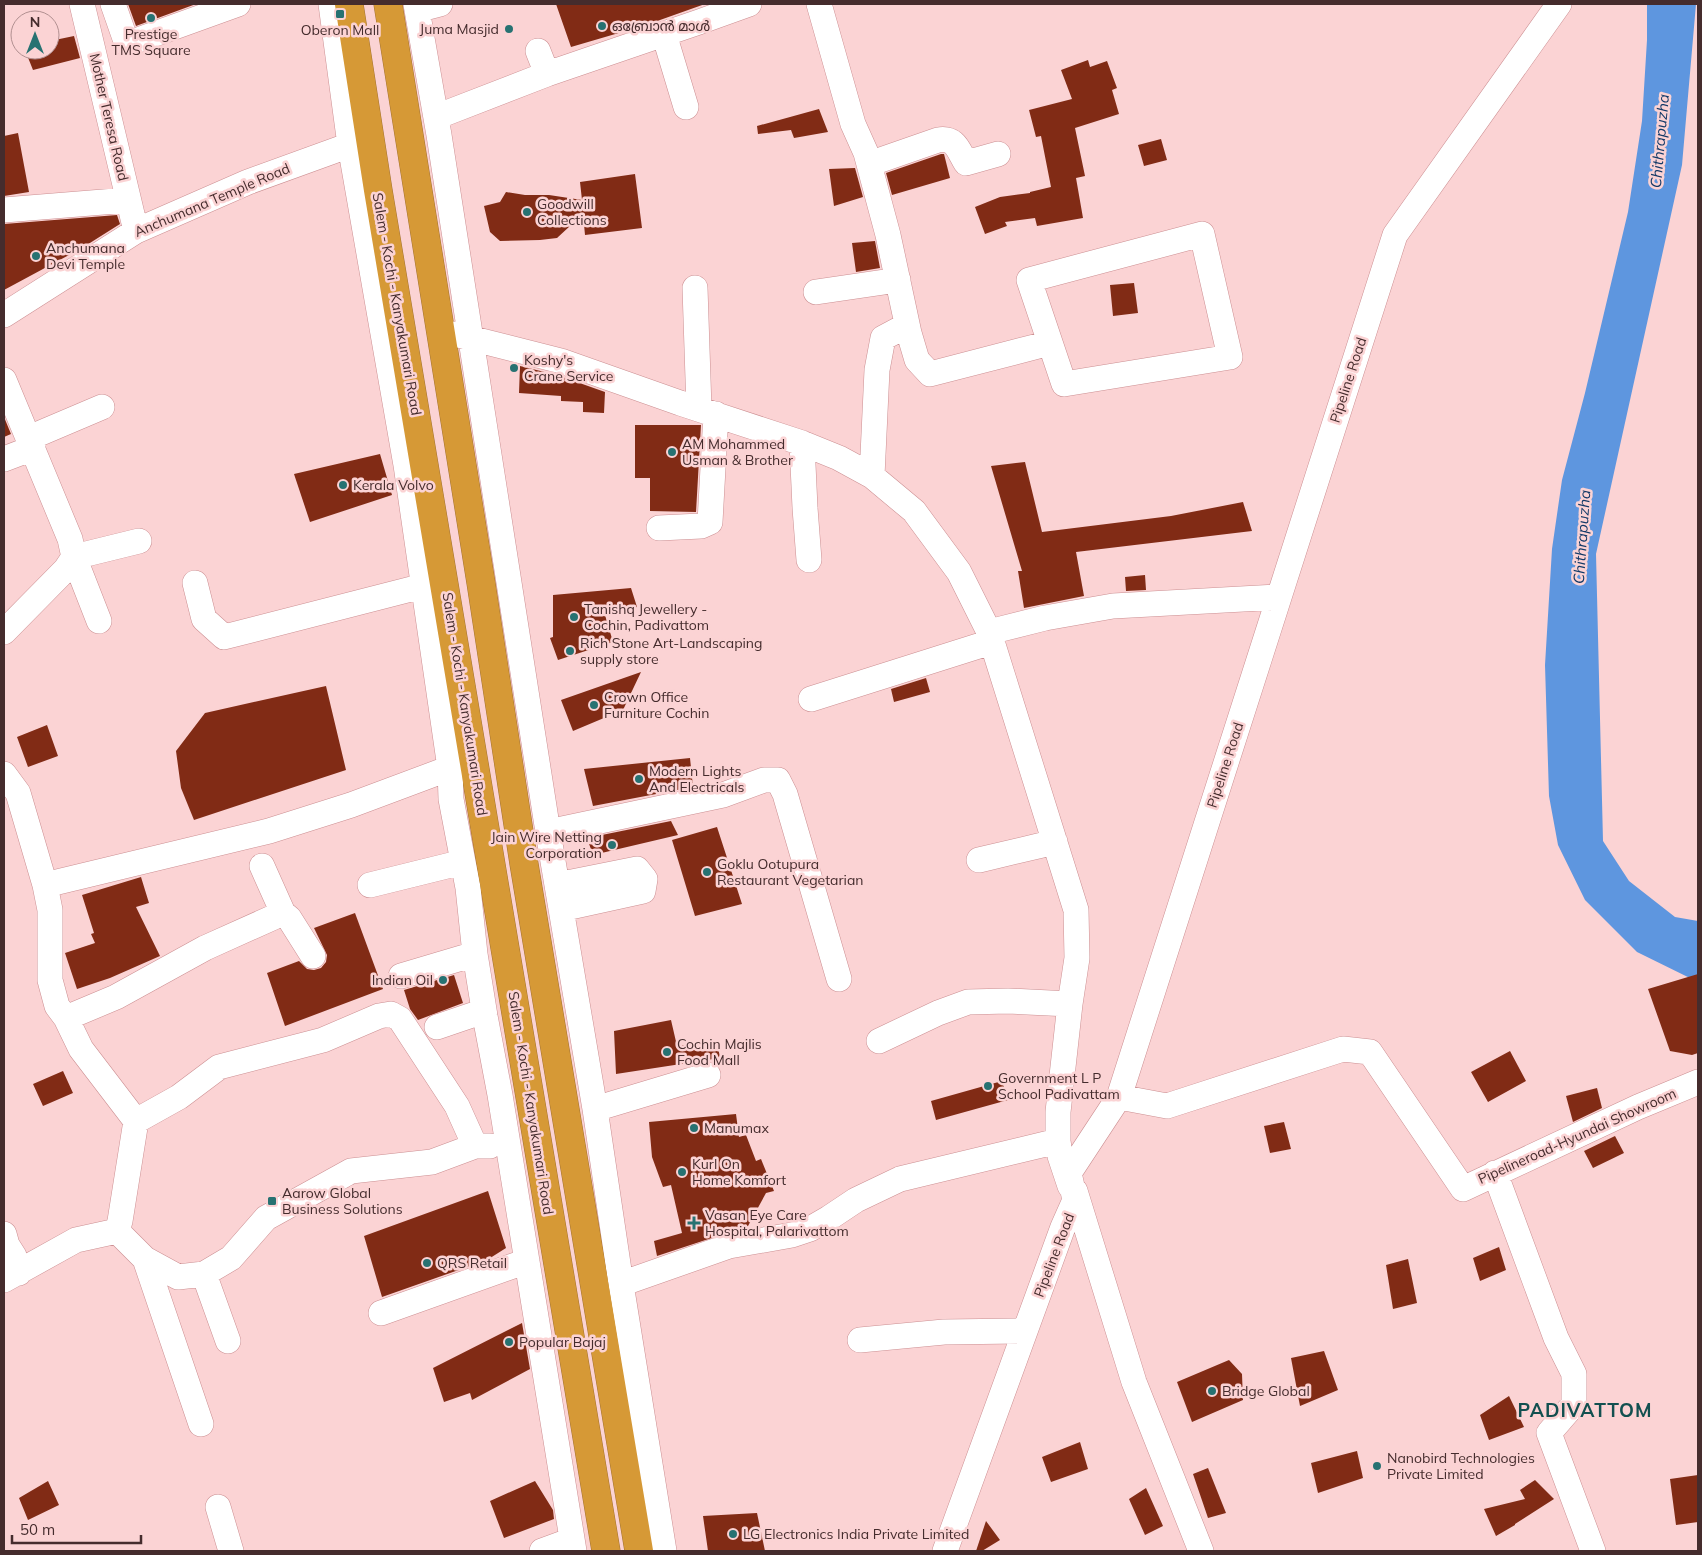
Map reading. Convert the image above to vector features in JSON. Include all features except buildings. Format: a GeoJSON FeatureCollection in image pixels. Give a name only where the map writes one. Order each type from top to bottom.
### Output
{"type":"FeatureCollection","features":[{"type":"Feature","properties":{"kind":"highway","name":"Salem - Kochi - Kanyakumari Road"},"geometry":{"type":"LineString","coordinates":[[349,4],[348,55],[378,190],[434,586],[512,984],[606,1551]]}},
{"type":"Feature","properties":{"kind":"highway"},"geometry":{"type":"LineString","coordinates":[[388,4],[482,583],[515,804],[639,1551]]}},
{"type":"Feature","properties":{"kind":"highway"},"geometry":{"type":"LineString","coordinates":[[434,586],[482,583]]}},
{"type":"Feature","properties":{"kind":"street","name":"Mother Teresa Road"},"geometry":{"type":"LineString","coordinates":[[82,4],[136,231]]}},
{"type":"Feature","properties":{"kind":"street"},"geometry":{"type":"LineString","coordinates":[[113,4],[127,44],[238,4]]}},
{"type":"Feature","properties":{"kind":"street"},"geometry":{"type":"LineString","coordinates":[[331,4],[348,55],[350,145],[406,465],[434,586],[451,799],[468,888],[475,954],[573,1545],[542,1551]]}},
{"type":"Feature","properties":{"kind":"street"},"geometry":{"type":"LineString","coordinates":[[436,117],[543,62],[664,34],[749,4]]}},
{"type":"Feature","properties":{"kind":"street"},"geometry":{"type":"LineString","coordinates":[[819,4],[853,124],[866,152],[888,235],[909,333],[917,360],[930,374],[1050,343]]}},
{"type":"Feature","properties":{"kind":"street","name":"Pipeline Road"},"geometry":{"type":"LineString","coordinates":[[945,1551],[1074,1200],[1069,1173],[1119,1097],[1395,235],[1559,4]]}},
{"type":"Feature","properties":{"kind":"street"},"geometry":{"type":"LineString","coordinates":[[424,6],[436,117],[470,338],[548,832],[595,1109],[664,1551]]}},
{"type":"Feature","properties":{"kind":"street"},"geometry":{"type":"LineString","coordinates":[[664,34],[686,107]]}},
{"type":"Feature","properties":{"kind":"street"},"geometry":{"type":"LineString","coordinates":[[869,164],[947,138],[954,143],[966,163],[998,154]]}},
{"type":"Feature","properties":{"kind":"street","name":"Anchumana Temple Road"},"geometry":{"type":"LineString","coordinates":[[4,315],[136,231],[248,182],[350,145]]}},
{"type":"Feature","properties":{"kind":"street"},"geometry":{"type":"LineString","coordinates":[[4,210],[128,200]]}},
{"type":"Feature","properties":{"kind":"street"},"geometry":{"type":"LineString","coordinates":[[1202,234],[1230,357],[1064,384],[1050,343],[1029,280],[1202,234]]}},
{"type":"Feature","properties":{"kind":"street"},"geometry":{"type":"LineString","coordinates":[[816,292],[898,280]]}},
{"type":"Feature","properties":{"kind":"street"},"geometry":{"type":"LineString","coordinates":[[659,528],[701,526],[710,522],[708,412],[695,288]]}},
{"type":"Feature","properties":{"kind":"street"},"geometry":{"type":"LineString","coordinates":[[872,476],[877,370],[883,338],[898,330],[909,333]]}},
{"type":"Feature","properties":{"kind":"street"},"geometry":{"type":"LineString","coordinates":[[441,332],[561,361],[708,412],[802,442],[839,458],[872,476],[914,511],[960,572],[990,637],[1076,910],[1077,958],[1058,1112],[1060,1156],[1074,1200]]}},
{"type":"Feature","properties":{"kind":"street"},"geometry":{"type":"LineString","coordinates":[[4,380],[70,539],[74,557],[99,621]]}},
{"type":"Feature","properties":{"kind":"street"},"geometry":{"type":"LineString","coordinates":[[4,459],[31,443],[102,408]]}},
{"type":"Feature","properties":{"kind":"street"},"geometry":{"type":"LineString","coordinates":[[802,442],[809,560]]}},
{"type":"Feature","properties":{"kind":"street"},"geometry":{"type":"LineString","coordinates":[[4,632],[66,569],[74,557],[140,541]]}},
{"type":"Feature","properties":{"kind":"street"},"geometry":{"type":"LineString","coordinates":[[196,583],[204,619],[224,637],[434,586]]}},
{"type":"Feature","properties":{"kind":"street"},"geometry":{"type":"LineString","coordinates":[[810,700],[1045,618],[1113,606],[1279,597]]}},
{"type":"Feature","properties":{"kind":"street"},"geometry":{"type":"LineString","coordinates":[[44,885],[269,831],[352,805],[450,768]]}},
{"type":"Feature","properties":{"kind":"street"},"geometry":{"type":"LineString","coordinates":[[4,774],[18,793],[50,910],[50,980],[57,1006],[66,1018],[81,1048],[136,1121],[117,1231]]}},
{"type":"Feature","properties":{"kind":"street"},"geometry":{"type":"LineString","coordinates":[[548,832],[723,795],[764,780],[778,780],[785,794],[839,979]]}},
{"type":"Feature","properties":{"kind":"street"},"geometry":{"type":"LineString","coordinates":[[515,804],[543,799]]}},
{"type":"Feature","properties":{"kind":"street"},"geometry":{"type":"LineString","coordinates":[[979,860],[1055,842]]}},
{"type":"Feature","properties":{"kind":"street"},"geometry":{"type":"LineString","coordinates":[[370,885],[463,862]]}},
{"type":"Feature","properties":{"kind":"street"},"geometry":{"type":"LineString","coordinates":[[262,866],[282,913],[289,918],[313,956]]}},
{"type":"Feature","properties":{"kind":"street"},"geometry":{"type":"LineString","coordinates":[[557,884],[637,869],[646,878],[643,891],[561,909]]}},
{"type":"Feature","properties":{"kind":"street"},"geometry":{"type":"LineString","coordinates":[[66,1018],[116,997],[205,948],[282,913]]}},
{"type":"Feature","properties":{"kind":"street"},"geometry":{"type":"LineString","coordinates":[[401,976],[475,954]]}},
{"type":"Feature","properties":{"kind":"street"},"geometry":{"type":"LineString","coordinates":[[437,1027],[512,984]]}},
{"type":"Feature","properties":{"kind":"street"},"geometry":{"type":"LineString","coordinates":[[879,1041],[938,1013],[968,1002],[1008,1001],[1070,1004]]}},
{"type":"Feature","properties":{"kind":"street"},"geometry":{"type":"LineString","coordinates":[[136,1121],[179,1097],[219,1067],[323,1040],[380,1016],[391,1014],[400,1019],[457,1106],[475,1146]]}},
{"type":"Feature","properties":{"kind":"street","name":"Pipelineroad-Hyundai Showroom"},"geometry":{"type":"LineString","coordinates":[[1119,1097],[1167,1106],[1343,1048],[1370,1052],[1463,1189],[1638,1107],[1698,1082]]}},
{"type":"Feature","properties":{"kind":"street"},"geometry":{"type":"LineString","coordinates":[[595,1109],[708,1075]]}},
{"type":"Feature","properties":{"kind":"street"},"geometry":{"type":"LineString","coordinates":[[621,1284],[729,1246],[792,1235],[810,1229],[856,1200],[900,1179],[1058,1141]]}},
{"type":"Feature","properties":{"kind":"street"},"geometry":{"type":"LineString","coordinates":[[117,1231],[145,1259],[178,1277],[204,1274],[231,1258],[266,1218],[352,1171],[432,1162],[475,1146],[508,1146]]}},
{"type":"Feature","properties":{"kind":"street"},"geometry":{"type":"LineString","coordinates":[[1069,1173],[1134,1382],[1201,1551]]}},
{"type":"Feature","properties":{"kind":"street"},"geometry":{"type":"LineString","coordinates":[[1495,1173],[1556,1338],[1574,1374],[1574,1404],[1549,1433],[1593,1551]]}},
{"type":"Feature","properties":{"kind":"street"},"geometry":{"type":"LineString","coordinates":[[11,1276],[76,1240],[117,1231]]}},
{"type":"Feature","properties":{"kind":"street"},"geometry":{"type":"LineString","coordinates":[[4,1234],[7,1245],[14,1256],[11,1276]]}},
{"type":"Feature","properties":{"kind":"street"},"geometry":{"type":"LineString","coordinates":[[145,1259],[201,1424]]}},
{"type":"Feature","properties":{"kind":"street"},"geometry":{"type":"LineString","coordinates":[[381,1314],[527,1261]]}},
{"type":"Feature","properties":{"kind":"street"},"geometry":{"type":"LineString","coordinates":[[204,1274],[228,1340]]}},
{"type":"Feature","properties":{"kind":"street"},"geometry":{"type":"LineString","coordinates":[[860,1340],[944,1332],[1025,1330]]}},
{"type":"Feature","properties":{"kind":"street"},"geometry":{"type":"LineString","coordinates":[[218,1507],[231,1551]]}},
{"type":"Feature","properties":{"kind":"water","name":"Chithrapuzha"},"geometry":{"type":"Polygon","coordinates":[[[1647,4],[1696,4],[1682,165],[1596,554],[1603,841],[1629,881],[1675,917],[1698,921],[1698,982],[1637,952],[1585,900],[1558,845],[1549,796],[1545,665],[1552,549],[1562,480],[1585,393],[1628,212],[1642,121],[1647,40],[1647,4]]]}},
{"type":"Feature","properties":{"kind":"place","name":"Oberon Mall"},"geometry":{"type":"Point","coordinates":[340,14]}},
{"type":"Feature","properties":{"kind":"place","name":"Prestige TMS Square"},"geometry":{"type":"Point","coordinates":[151,18]}},
{"type":"Feature","properties":{"kind":"place","name":"ഒബ്രോൻ മാൾ"},"geometry":{"type":"Point","coordinates":[602,26]}},
{"type":"Feature","properties":{"kind":"place","name":"Juma Masjid"},"geometry":{"type":"Point","coordinates":[509,29]}},
{"type":"Feature","properties":{"kind":"place","name":"Goodwill Collections"},"geometry":{"type":"Point","coordinates":[527,212]}},
{"type":"Feature","properties":{"kind":"place","name":"Anchumana Devi Temple"},"geometry":{"type":"Point","coordinates":[36,256]}},
{"type":"Feature","properties":{"kind":"place","name":"Koshy's Crane Service"},"geometry":{"type":"Point","coordinates":[514,368]}},
{"type":"Feature","properties":{"kind":"place","name":"AM Mohammed Usman & Brother"},"geometry":{"type":"Point","coordinates":[672,452]}},
{"type":"Feature","properties":{"kind":"place","name":"Kerala Volvo"},"geometry":{"type":"Point","coordinates":[343,485]}},
{"type":"Feature","properties":{"kind":"place","name":"Tanishq Jewellery - Cochin, Padivattom"},"geometry":{"type":"Point","coordinates":[574,617]}},
{"type":"Feature","properties":{"kind":"place","name":"Rich Stone Art-Landscaping supply store"},"geometry":{"type":"Point","coordinates":[570,651]}},
{"type":"Feature","properties":{"kind":"place","name":"Crown Office Furniture Cochin"},"geometry":{"type":"Point","coordinates":[594,705]}},
{"type":"Feature","properties":{"kind":"place","name":"Modern Lights And Electricals"},"geometry":{"type":"Point","coordinates":[639,779]}},
{"type":"Feature","properties":{"kind":"place","name":"Jain Wire Netting Corporation"},"geometry":{"type":"Point","coordinates":[612,845]}},
{"type":"Feature","properties":{"kind":"place","name":"Goklu Ootupura Restaurant Vegetarian"},"geometry":{"type":"Point","coordinates":[707,872]}},
{"type":"Feature","properties":{"kind":"place","name":"Indian Oil"},"geometry":{"type":"Point","coordinates":[443,980]}},
{"type":"Feature","properties":{"kind":"place","name":"Cochin Majlis Food Mall"},"geometry":{"type":"Point","coordinates":[667,1052]}},
{"type":"Feature","properties":{"kind":"place","name":"Government L P School Padivattam"},"geometry":{"type":"Point","coordinates":[988,1086]}},
{"type":"Feature","properties":{"kind":"place","name":"Manumax"},"geometry":{"type":"Point","coordinates":[694,1128]}},
{"type":"Feature","properties":{"kind":"place","name":"Kurl On Home Komfort"},"geometry":{"type":"Point","coordinates":[682,1172]}},
{"type":"Feature","properties":{"kind":"place","name":"Aarow Global Business Solutions"},"geometry":{"type":"Point","coordinates":[272,1201]}},
{"type":"Feature","properties":{"kind":"place","name":"Vasan Eye Care Hospital, Palarivattom"},"geometry":{"type":"Point","coordinates":[694,1223]}},
{"type":"Feature","properties":{"kind":"place","name":"QRS Retail"},"geometry":{"type":"Point","coordinates":[427,1263]}},
{"type":"Feature","properties":{"kind":"place","name":"Popular Bajaj"},"geometry":{"type":"Point","coordinates":[509,1342]}},
{"type":"Feature","properties":{"kind":"place","name":"Bridge Global"},"geometry":{"type":"Point","coordinates":[1212,1391]}},
{"type":"Feature","properties":{"kind":"place","name":"Nanobird Technologies Private Limited"},"geometry":{"type":"Point","coordinates":[1377,1466]}},
{"type":"Feature","properties":{"kind":"place","name":"LG Electronics India Private Limited"},"geometry":{"type":"Point","coordinates":[733,1534]}},
{"type":"Feature","properties":{"kind":"district","name":"PADIVATTOM"},"geometry":{"type":"Point","coordinates":[1585,1410]}}]}
